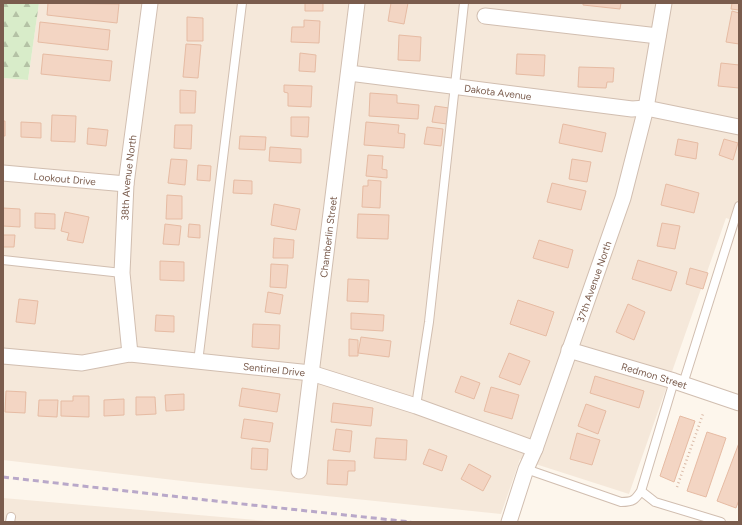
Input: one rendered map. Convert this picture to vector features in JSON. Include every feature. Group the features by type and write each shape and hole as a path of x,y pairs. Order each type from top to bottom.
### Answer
{"street":[{"name":"38th Avenue North","path":"130,354 122,273 126,184 150,3"},
{"name":"Chamberlin Street","path":"299,471 357,3"},
{"name":"37th Avenue North","path":"509,522 526,469 535,449 623,198 646,108 664,3"},
{"path":"485,16 658,36"},
{"name":"Dakota Avenue","path":"349,73 632,109 646,108 739,127"},
{"name":"Lookout Drive","path":"3,173 126,184"},
{"name":"Redmon Street","path":"569,350 679,383 739,403"},
{"name":"Sentinel Drive","path":"3,356 82,363 130,354 311,373 416,406 535,449"}],"lane":[{"path":"198,362 242,3"},
{"path":"416,406 429,322 464,3"},
{"path":"526,469 621,502 635,500 641,490 679,383 739,206"},
{"path":"3,260 122,273"},
{"path":"641,490 655,502 721,522"}],"path":[{"path":"677,487 703,414"}],"shaded area":[{"path":"39,3 739,3 739,222 726,218 629,494 520,459 501,514 191,482 3,460 3,78 28,80"},
{"path":"3,498 278,522 3,522"}],"green space":[{"path":"3,3 39,3 28,80 3,78"}],"building":[{"path":"48,3 119,4 117,23 47,15"},
{"path":"305,3 323,3 323,11 305,11"},
{"path":"391,3 408,3 404,24 388,21"},
{"path":"583,3 621,3 620,9 583,5"},
{"path":"732,3 739,3 739,10 731,9"},
{"path":"732,11 739,13 739,44 726,42"},
{"path":"187,17 203,18 203,41 187,41"},
{"path":"304,20 320,21 319,43 291,42 292,27 304,27"},
{"path":"40,22 110,30 108,50 38,42"},
{"path":"399,35 421,37 420,61 398,60"},
{"path":"186,44 201,45 198,78 183,77"},
{"path":"300,53 316,55 315,72 299,71"},
{"path":"43,54 112,61 110,81 41,74"},
{"path":"517,54 545,55 544,76 516,74"},
{"path":"721,63 739,65 739,88 718,86"},
{"path":"579,67 614,68 613,82 607,82 606,88 578,87"},
{"path":"284,85 312,86 311,107 288,106 288,93 284,92"},
{"path":"180,90 196,91 195,113 180,113"},
{"path":"370,93 397,95 397,103 419,105 418,119 369,116"},
{"path":"435,106 449,108 447,124 432,122"},
{"path":"52,115 76,116 75,142 51,141"},
{"path":"291,117 309,117 308,137 291,136"},
{"path":"3,121 5,121 5,136 3,136"},
{"path":"21,122 41,123 41,138 21,137"},
{"path":"366,122 399,125 398,133 405,134 404,148 364,145"},
{"path":"563,124 606,133 602,152 559,143"},
{"path":"175,125 192,125 191,149 174,148"},
{"path":"427,127 443,129 441,146 424,144"},
{"path":"88,128 108,130 106,146 87,144"},
{"path":"240,136 266,137 265,150 239,149"},
{"path":"678,139 698,143 696,159 675,155"},
{"path":"724,139 738,143 733,160 719,155"},
{"path":"270,147 301,149 301,163 269,161"},
{"path":"368,155 383,156 382,169 387,170 387,178 366,176"},
{"path":"171,159 187,160 185,185 168,183"},
{"path":"572,159 591,162 587,182 569,179"},
{"path":"198,165 211,166 210,181 197,180"},
{"path":"234,180 252,181 252,194 233,193"},
{"path":"368,180 381,181 380,208 362,207 363,186 368,186"},
{"path":"552,183 586,191 581,210 547,202"},
{"path":"666,184 699,193 694,213 661,205"},
{"path":"167,195 182,196 182,219 166,219"},
{"path":"274,204 300,209 296,230 271,225"},
{"path":"3,208 20,209 20,227 3,226"},
{"path":"65,212 89,217 83,243 67,240 69,233 61,231"},
{"path":"35,213 55,214 55,229 35,228"},
{"path":"358,214 389,215 388,239 357,238"},
{"path":"662,223 680,226 675,249 657,246"},
{"path":"165,224 181,226 179,245 163,244"},
{"path":"189,224 200,225 200,238 188,237"},
{"path":"3,235 15,235 14,247 3,247"},
{"path":"274,238 294,240 293,258 273,258"},
{"path":"539,240 573,250 568,268 533,258"},
{"path":"638,260 677,272 671,291 632,279"},
{"path":"160,261 184,262 184,281 160,280"},
{"path":"271,264 288,265 286,288 270,287"},
{"path":"690,268 708,273 703,289 686,284"},
{"path":"348,279 369,280 368,302 347,301"},
{"path":"268,292 283,295 280,314 265,312"},
{"path":"19,299 38,301 35,324 16,322"},
{"path":"518,300 554,312 546,336 510,324"},
{"path":"628,304 645,312 634,340 616,332"},
{"path":"351,313 384,315 383,331 351,329"},
{"path":"156,315 174,316 174,332 155,331"},
{"path":"253,324 280,325 279,349 252,347"},
{"path":"361,337 391,341 389,357 358,353"},
{"path":"349,339 358,340 358,356 349,356"},
{"path":"509,353 530,361 520,385 499,377"},
{"path":"461,376 480,383 474,399 455,392"},
{"path":"595,376 644,391 639,408 590,393"},
{"path":"491,387 519,395 512,419 484,411"},
{"path":"242,388 280,394 277,412 239,406"},
{"path":"6,391 26,392 25,413 5,412"},
{"path":"184,394 184,410 166,411 165,395"},
{"path":"73,396 89,396 89,417 61,416 61,401 73,401"},
{"path":"136,397 155,397 156,414 136,415"},
{"path":"124,399 124,415 104,416 104,400"},
{"path":"39,400 58,400 57,417 38,416"},
{"path":"333,403 373,408 371,426 331,422"},
{"path":"586,404 606,411 598,434 578,426"},
{"path":"680,416 695,421 674,482 660,476"},
{"path":"244,419 273,423 270,442 241,438"},
{"path":"336,429 352,431 350,452 333,450"},
{"path":"707,432 726,438 706,497 687,491"},
{"path":"577,433 600,440 592,465 570,459"},
{"path":"376,438 407,440 406,460 374,458"},
{"path":"739,443 739,500 736,508 717,501"},
{"path":"252,448 268,449 267,470 251,469"},
{"path":"429,449 447,456 442,471 423,464"},
{"path":"328,460 355,461 355,471 348,471 347,485 327,484"},
{"path":"469,464 491,476 483,491 461,479"}],"railway":[{"path":"3,477 411,522"}]}
